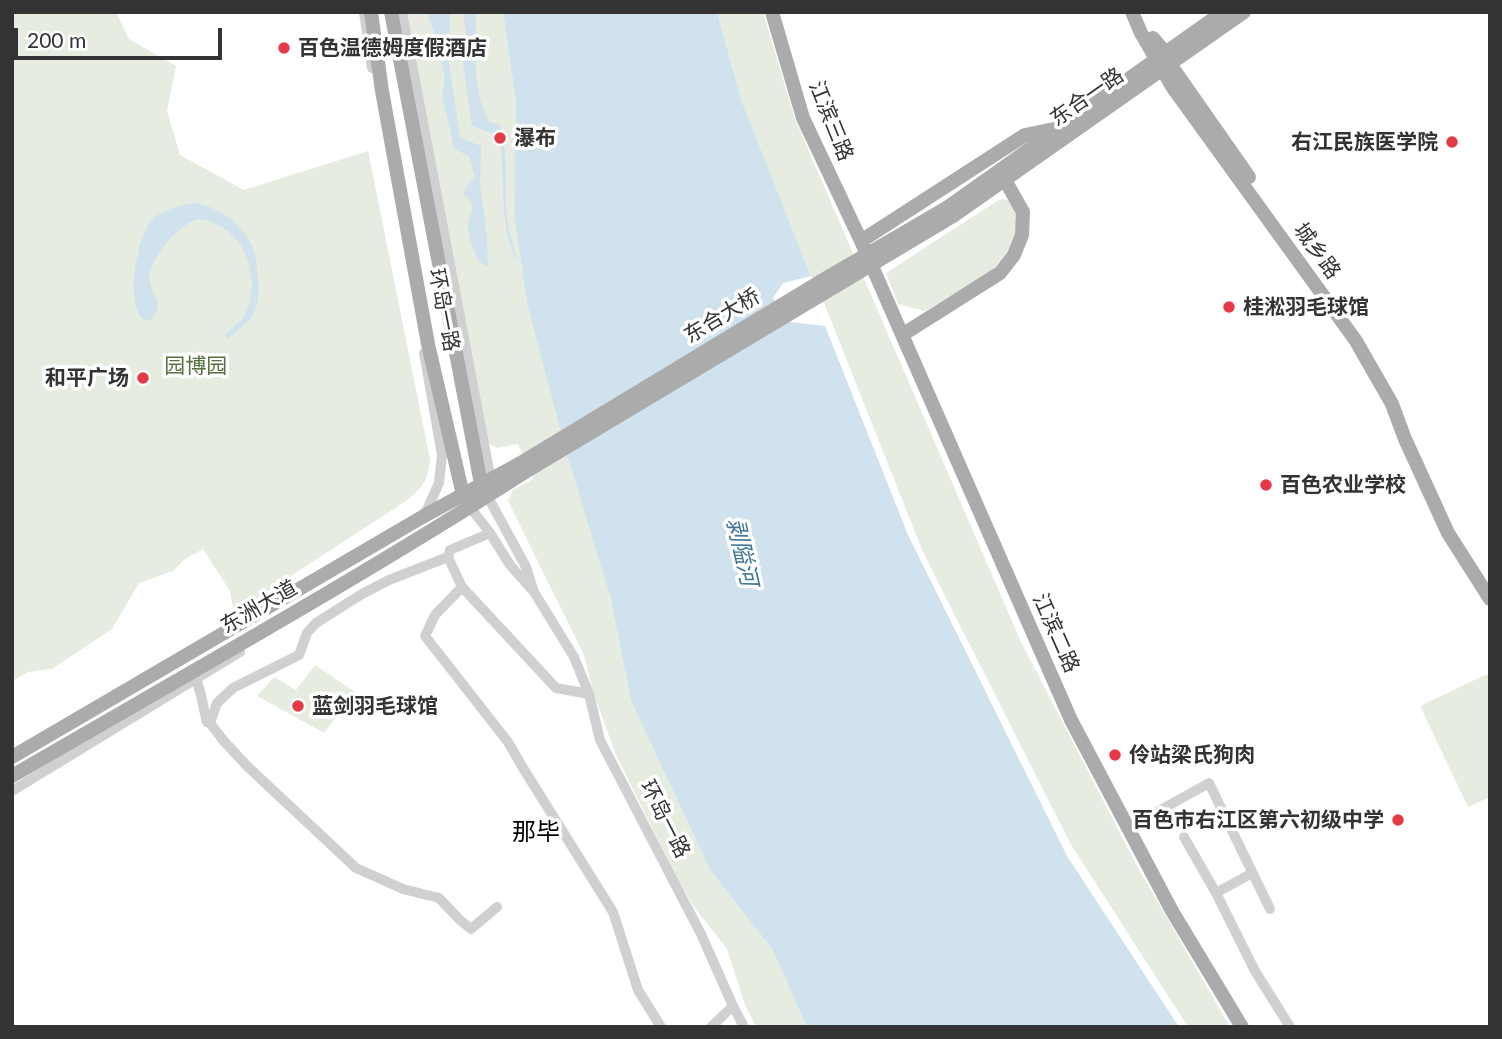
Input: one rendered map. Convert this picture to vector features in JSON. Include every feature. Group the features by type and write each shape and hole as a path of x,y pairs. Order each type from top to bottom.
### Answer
{"main road":[{"name":"环岛一路","path":"371,12 424,333 466,501"},
{"name":"环岛一路","path":"391,12 488,488"},
{"name":"江滨三路","path":"772,12 803,118 861,241"},
{"name":"城乡路","path":"1132,12 1141,33 1360,338 1397,401 1454,524 1490,583"},
{"name":"城乡路","path":"1138,12 1181,99 1356,341 1392,404 1448,533 1490,599"},
{"name":"东合一路","path":"951,212 1005,180 1163,61 1223,12"},
{"name":"东合一路","path":"951,212 1058,128 1244,12"},
{"path":"861,241 1025,135 1058,128"},
{"path":"902,335 1000,273 1014,256 1022,234 1023,212 1005,180"},
{"name":"东合大桥","path":"522,468 823,280 951,212"},
{"name":"江滨二路","path":"861,241 1071,719 1172,911 1242,1027"},
{"name":"东洲大道","path":"12,776 193,675 410,543 466,501 522,468"},
{"name":"东洲大道","path":"12,757 424,516 466,501"},
{"path":"382,541 389,555"}],"street":[{"path":"364,12 375,92 424,333 442,455 439,482 424,516"},
{"path":"401,12 488,488"},
{"name":"环岛一路","path":"488,488 526,567 534,592"},
{"name":"环岛一路","path":"466,501 510,565 534,592 574,657 589,694 600,740 701,933 744,1027"},
{"path":"490,533 450,550 448,556 462,587 556,688 589,694"},
{"path":"12,791 193,675 407,552 410,543"},
{"path":"210,723 217,704 233,688 299,655 307,633 316,623 389,580 448,556"},
{"path":"462,587 435,615 425,636 508,742 613,912 638,990 661,1027"},
{"path":"193,675 200,686 207,722 247,766 356,868 403,889 439,898 471,929 496,907"},
{"path":"1128,828 1209,783 1270,909"},
{"path":"1184,836 1255,971 1290,1027"},
{"path":"1216,893 1252,873"},
{"path":"711,1027 733,1006"}],"green space":[{"name":"园博园","path":"12,12 116,12 129,39 176,66 167,111 180,155 244,190 368,151 430,459 424,483 406,501 234,613 230,591 203,549 185,559 173,571 139,583 112,629 52,669 28,672 12,681"},
{"path":"407,12 503,12 516,103 514,213 610,596 631,701 710,870 772,949 807,1027 756,1027 745,1005 727,949 694,907 675,874 616,755 594,695 584,655 508,501 513,490 533,479 518,444 496,448 487,442"},
{"path":"717,12 763,12 795,119 1021,642 1137,866 1230,1027 1188,1027 1070,843 923,552 742,102"},
{"path":"1003,199 1008,200 1017,215 1015,235 1009,249 992,271 925,311 898,304 886,273"},
{"path":"315,665 355,692 324,733 257,696 274,677 296,690"},
{"path":"1487,674 1490,680 1490,797 1468,807 1420,706"}],"water":[{"path":"429,12 450,12 449,64 460,138 481,146 480,185 488,267 477,258 470,237 468,224 473,206 464,195 466,187 475,178 469,156 454,149 442,94 445,78"},
{"name":"瀑布","path":"465,12 476,12 477,83 484,111 490,123 500,125 503,135 507,214 516,257 514,258 504,211 501,142 493,134 472,126 463,63"},
{"name":"剥隘河","path":"503,12 717,12 742,102 811,276 783,283 773,298 790,322 825,326 908,535 1067,856 1179,1027 807,1027 772,949 710,870 631,701 610,596 565,447 528,307 514,213 516,103"},
{"path":"196,203 226,215 234,222 248,238 256,259 256,308 246,323 227,339 225,335 244,317 252,291 252,277 249,264 237,240 212,222 190,222 173,235 161,250 150,275 158,306 149,321 141,316 136,305 134,291 137,257 146,229 151,221 166,210"}],"place":[{"name":"百色温德姆度假酒店","path":"284,48"},
{"name":"瀑布","path":"500,138"},
{"name":"右江民族医学院","path":"1452,142"},
{"name":"桂淞羽毛球馆","path":"1229,307"},
{"name":"和平广场","path":"143,378"},
{"name":"百色农业学校","path":"1266,485"},
{"name":"蓝剑羽毛球馆","path":"298,706"},
{"name":"伶站梁氏狗肉","path":"1115,755"},
{"name":"百色市右江区第六初级中学","path":"1398,820"}],"district":[{"name":"那毕","path":"536,832"}]}
